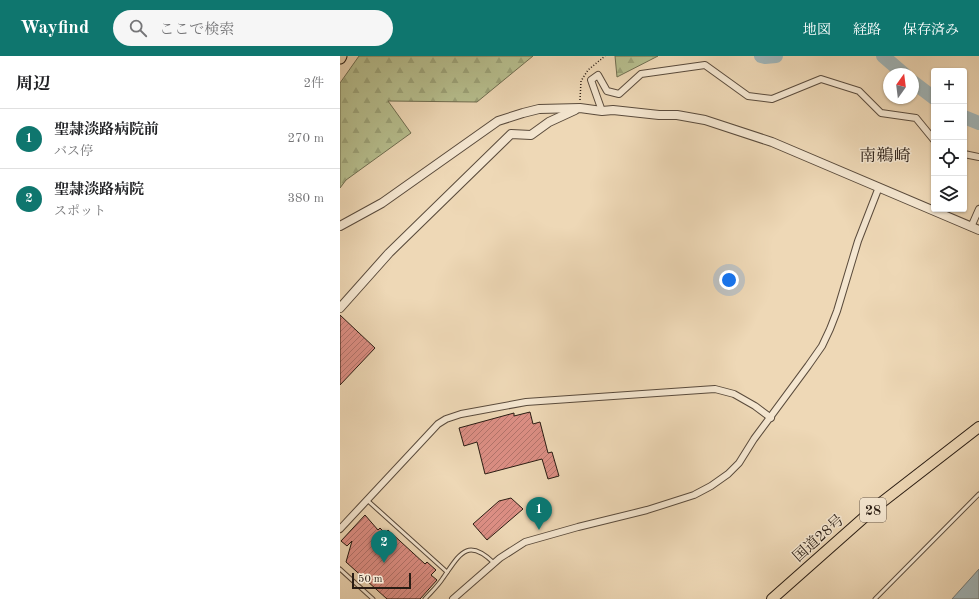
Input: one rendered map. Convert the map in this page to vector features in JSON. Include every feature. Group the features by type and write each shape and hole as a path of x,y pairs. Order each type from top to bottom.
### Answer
{"highway":[{"name":"国道28号","path":"772,599 877,506 979,427"}],"street":[{"path":"602,111 590,80 598,75 608,91 619,94 640,74 705,65 748,96 772,99 821,78 859,91 881,113 916,118 931,136"},
{"path":"340,308 389,253 511,134 531,135 549,122 580,108"},
{"path":"340,226 382,202 498,121 539,109 580,108 602,111 613,110 658,115 677,115 705,120 772,142 975,228 979,209"},
{"path":"967,155 979,157"},
{"path":"453,599 500,558 525,542 578,526 647,510 694,495 711,486 728,474 739,463 822,346 837,311 858,242 879,187"},
{"path":"340,529 438,424 446,419 461,414 526,402 715,389 734,394 755,406 771,418"}],"lane":[{"path":"875,599 979,494"},
{"path":"367,500 447,572"},
{"path":"425,599 453,563 465,551 470,550 480,552 494,563"},
{"path":"340,569 373,599"}],"green space":[{"path":"359,56 533,56 477,102 388,101 411,133 346,180 340,188 340,83"},
{"path":"615,56 658,56 617,77"}],"water":[{"path":"979,569 979,599 952,599"}],"building":[{"path":"340,315 375,348 340,385"},
{"path":"530,412 533,424 540,422 548,453 552,452 559,476 548,479 542,459 485,474 477,442 464,446 459,428 514,413 514,416"},
{"path":"511,498 523,509 487,540 473,524 499,501"},
{"path":"365,515 378,530 380,528 385,533 388,530 425,564 427,562 436,570 431,575 437,580 420,599 387,599 346,562 352,541 347,546 341,541"}],"waterway":[{"path":"761,56 776,56"},
{"path":"883,56 897,68"},
{"path":"919,87 931,96"},
{"path":"967,118 979,123"}],"place":[{"name":"聖隷淡路病院前","path":"539,530"},
{"name":"聖隷淡路病院","path":"384,563"}],"district":[{"name":"南鵜崎","path":"885,155"}]}
